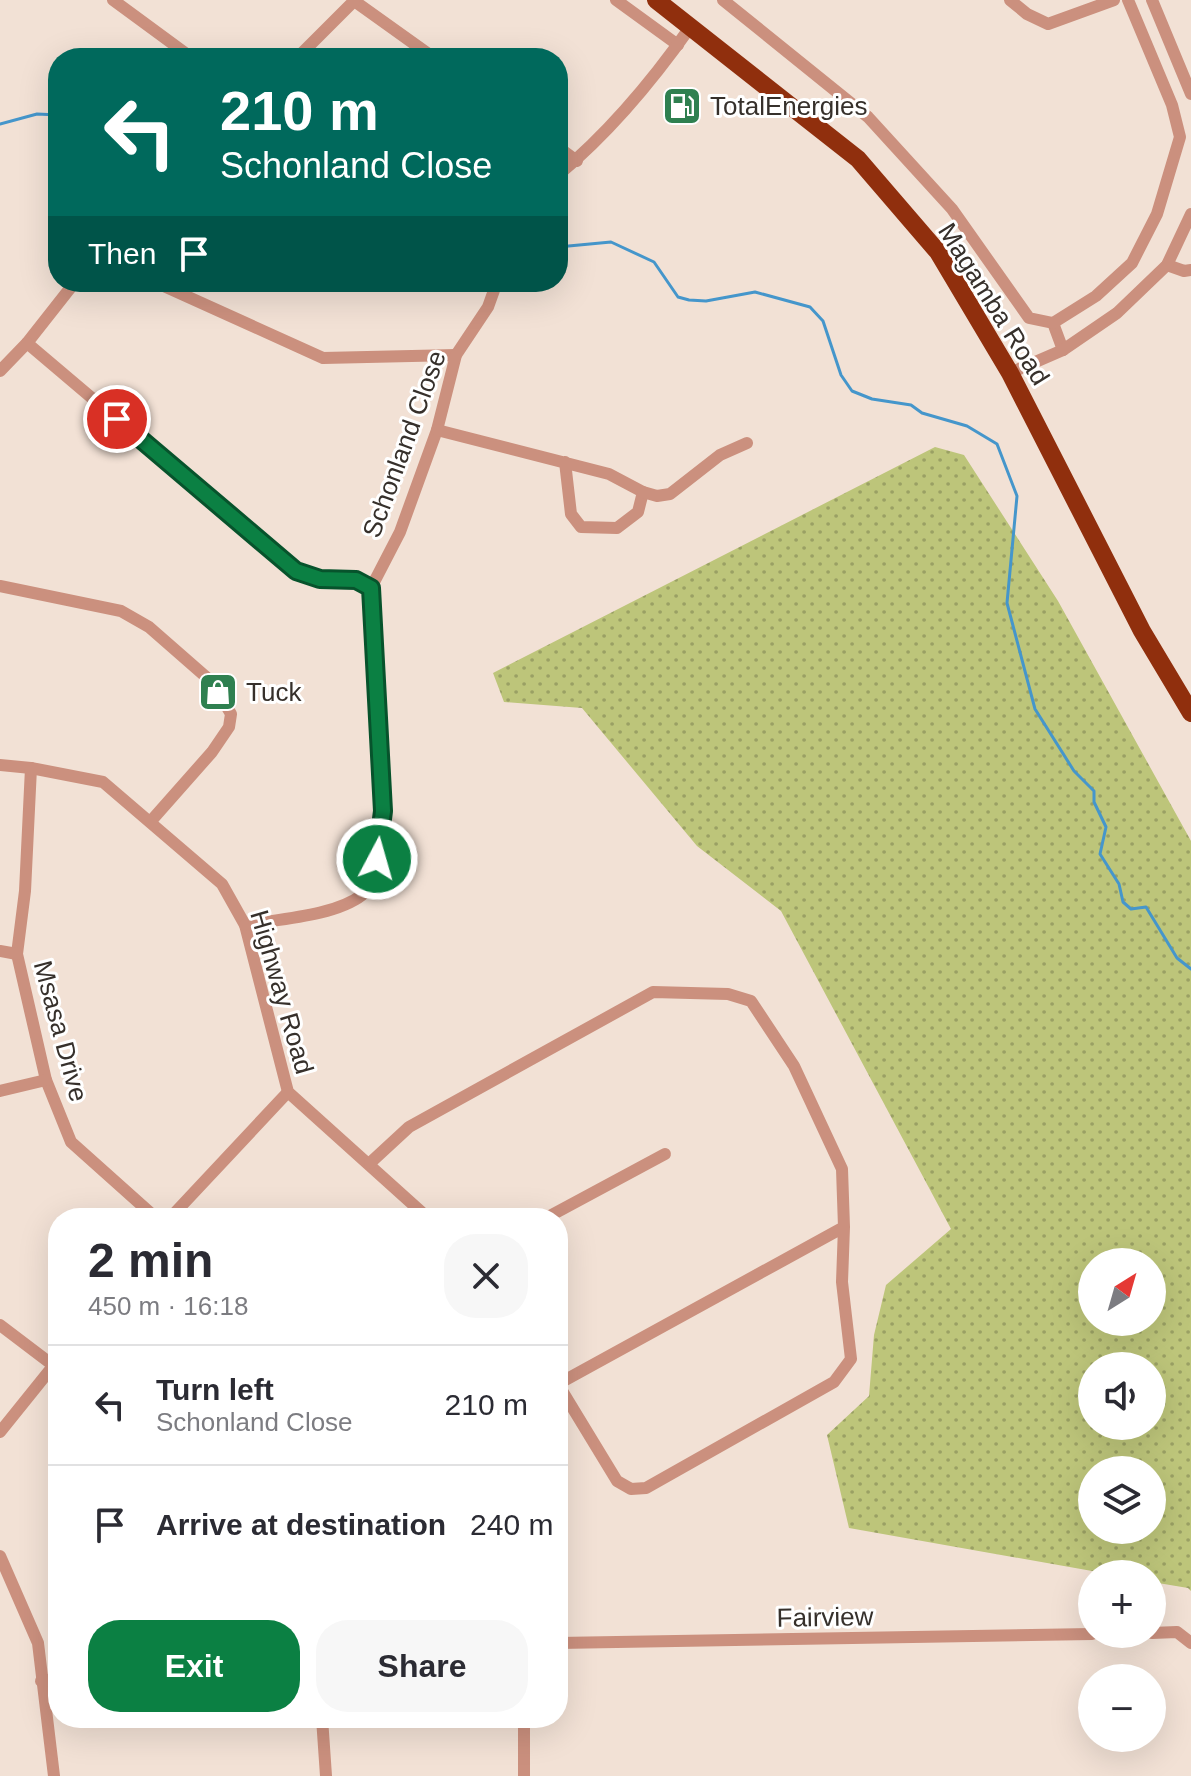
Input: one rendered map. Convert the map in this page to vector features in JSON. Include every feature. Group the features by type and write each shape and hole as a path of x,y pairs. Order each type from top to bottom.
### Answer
{"highway":[{"name":"Magamba Road","path":"656,0 858,159 938,252 1010,373 1142,631 1191,713"}],"street":[{"path":"113,0 178,48"},
{"path":"307,48 354,0 420,48"},
{"path":"616,0 678,45"},
{"path":"723,0 868,117 952,209 1029,318 1053,323 1096,296 1132,263 1157,214 1180,137 1172,105 1128,0"},
{"path":"1010,0 1027,14 1048,24 1114,0"},
{"path":"1152,0 1191,94"},
{"path":"568,168 609,128 691,26"},
{"path":"568,154 577,161"},
{"path":"1010,373 1063,350 1117,313 1167,265 1191,214"},
{"path":"1167,265 1184,271 1191,270"},
{"path":"0,371 27,343 67,292"},
{"path":"177,292 323,358 456,355"},
{"name":"Schonland Close","path":"371,588 400,532 437,430 456,355 488,307 493,292"},
{"path":"1053,323 1063,350"},
{"path":"27,343 296,571 320,579 356,580 371,588 383,811 376,870 366,892 346,906 245,925"},
{"path":"437,430 609,474 657,496 670,494 720,455 747,443"},
{"path":"565,462 571,514 581,527 617,528 638,512 643,492"},
{"path":"0,586 121,611 149,627 213,683 231,714 229,727 212,752 151,821"},
{"name":"Highway Road","path":"0,765 103,782 222,884 245,925 288,1092 417,1208"},
{"name":"Msasa Drive","path":"31,768 25,891 17,954 46,1080 71,1142 145,1208"},
{"path":"0,951 17,954"},
{"path":"370,1163 409,1127 653,992 728,994 751,1001 794,1066 842,1169 842,1282 851,1359 834,1382 646,1488 631,1489 617,1481 568,1400"},
{"path":"0,1091 46,1080"},
{"path":"179,1208 288,1092"},
{"path":"565,1208 665,1154"},
{"path":"568,1379 844,1227"},
{"path":"0,1325 48,1358"},
{"path":"0,1432 48,1375"},
{"path":"0,1556 38,1643 54,1776"},
{"path":"1166,1632 1177,1632 1191,1643"},
{"name":"Fairview","path":"568,1643 1078,1634"},
{"path":"41,1681 48,1680"},
{"path":"323,1728 326,1776"},
{"path":"524,1728 524,1776"}],"green space":[{"path":"935,447 964,455 1058,601 1191,841 1191,1591 1166,1584 1166,1560 1078,1560 1078,1569 849,1528 827,1435 869,1396 874,1335 886,1285 951,1229 781,911 697,846 582,708 504,702 493,673"}],"waterway":[{"path":"0,124 37,114 48,115"},
{"path":"568,246 611,242 654,262 678,297 689,300 706,301 755,292 810,307 823,321 841,375 852,391 872,399 911,405 922,413 967,426 997,444 1017,496 1007,603 1035,709 1074,771 1094,791 1094,802 1106,827 1100,854 1119,884 1123,902 1131,909 1146,907 1177,958 1191,969"}],"place":[{"name":"TotalEnergies","path":"682,106"},
{"name":"Tuck","path":"218,692"}],"route":[{"path":"117,419 296,571 320,579 356,580 371,588 383,811 377,859"}]}
